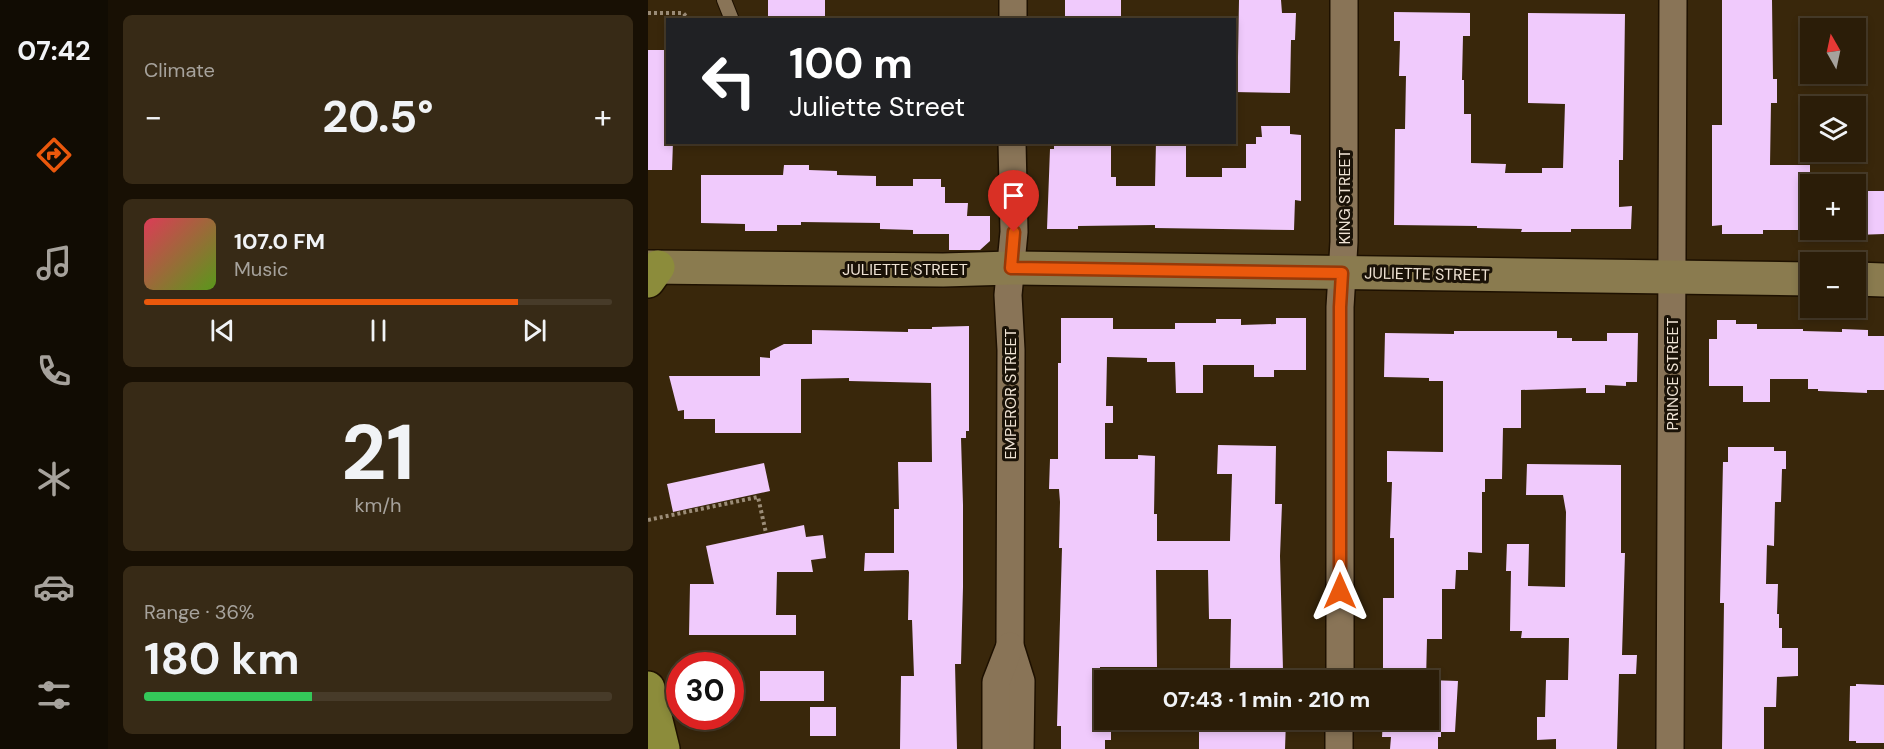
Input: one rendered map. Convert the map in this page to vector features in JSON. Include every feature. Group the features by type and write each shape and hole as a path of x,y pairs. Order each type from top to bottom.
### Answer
{"highway":[{"path":"648,688 663,749"}],"main road":[{"name":"JULIETTE STREET","path":"651,272 1011,268 1800,279"},
{"path":"1866,279 1884,280"}],"street":[{"path":"1013,0 1013,18"},
{"name":"KING STREET","path":"1340,670 1340,307 1344,242 1344,0"},
{"name":"PRINCE STREET","path":"1670,749 1674,0"},
{"name":"EMPEROR STREET","path":"1012,144 1014,232 1008,295 1011,350 1010,645 1021,681 1020,749"},
{"name":"EMPEROR STREET","path":"996,749 996,682 1010,645"},
{"path":"1340,730 1340,749"}],"lane":[{"path":"724,0 731,18"}],"path":[{"path":"648,13 683,13 688,18"},
{"path":"648,520 758,497 766,533"}],"building":[{"path":"768,0 825,0 825,18 768,18"},
{"path":"1065,0 1121,0 1121,18 1065,18"},
{"path":"1239,0 1281,0 1282,13 1296,13 1295,40 1291,40 1290,93 1236,92 1236,57 1238,57"},
{"path":"1722,0 1772,0 1773,79 1777,79 1777,103 1771,103 1770,165 1810,165 1810,174 1800,174 1800,230 1763,230 1763,234 1722,234 1722,225 1712,226 1712,125 1722,125"},
{"path":"1394,12 1470,13 1470,36 1463,36 1462,80 1464,80 1464,114 1471,114 1471,163 1506,164 1505,173 1542,173 1542,168 1563,168 1565,104 1528,103 1528,13 1625,14 1623,160 1619,160 1619,207 1632,206 1631,229 1521,232 1522,229 1477,228 1477,226 1394,225 1395,129 1405,129 1406,76 1399,76 1400,41 1394,41"},
{"path":"648,50 666,50 666,144 673,144 672,170 648,170"},
{"path":"1261,126 1290,126 1290,134 1301,135 1301,201 1295,200 1294,230 1155,228 1155,225 1078,226 1078,229 1047,229 1050,149 1054,149 1054,144 1111,144 1111,177 1116,177 1116,186 1155,186 1156,144 1186,144 1186,177 1222,177 1222,168 1246,168 1246,144 1256,144 1256,137 1262,137"},
{"path":"784,165 809,165 809,170 837,171 837,175 876,176 876,186 913,186 913,179 941,179 941,187 945,187 945,203 968,203 967,216 990,216 990,241 980,250 949,250 949,234 913,234 913,230 880,229 880,223 801,222 801,225 777,225 777,231 745,231 745,224 701,223 701,175 783,175"},
{"path":"1866,191 1884,191 1884,234 1866,235"},
{"path":"1061,318 1113,318 1113,329 1175,329 1175,323 1216,323 1216,319 1241,319 1241,325 1276,324 1276,318 1306,318 1306,370 1274,370 1274,377 1254,377 1254,365 1203,365 1203,393 1176,393 1175,362 1147,362 1147,358 1107,357 1106,406 1113,406 1113,423 1105,423 1105,459 1138,459 1138,455 1155,456 1154,514 1157,514 1157,541 1230,541 1232,474 1217,474 1218,445 1276,446 1275,504 1282,504 1280,556 1283,670 1230,670 1231,619 1209,619 1208,570 1156,570 1157,667 1100,667 1100,670 1094,670 1094,730 1111,730 1111,740 1105,740 1105,749 1061,749 1061,726 1057,726 1062,548 1059,548 1059,489 1049,489 1050,459 1058,459 1058,363 1061,363"},
{"path":"1717,320 1736,320 1736,324 1757,324 1757,329 1842,332 1842,329 1868,330 1868,336 1884,336 1884,390 1867,390 1867,393 1818,391 1818,389 1808,389 1808,379 1770,379 1770,402 1743,402 1743,386 1709,386 1709,339 1717,339"},
{"path":"969,326 969,431 966,431 966,438 961,438 963,587 961,664 955,664 957,749 900,749 901,676 914,676 912,620 908,620 909,572 908,570 864,571 865,553 894,553 894,509 899,509 898,462 932,462 931,383 849,381 849,378 801,379 801,433 715,433 715,419 684,419 684,410 678,411 669,376 760,376 760,357 770,358 770,351 784,344 812,344 812,330 908,332 908,329"},
{"path":"1454,331 1557,331 1557,338 1572,338 1572,341 1607,341 1607,333 1638,333 1637,382 1626,382 1626,386 1605,385 1605,393 1586,393 1586,388 1521,390 1521,428 1503,428 1502,479 1485,479 1485,492 1482,492 1482,553 1468,552 1468,570 1456,570 1455,589 1442,589 1442,639 1427,639 1426,670 1383,670 1383,598 1394,598 1394,538 1390,538 1392,482 1387,482 1387,451 1443,452 1443,381 1429,381 1429,378 1384,377 1385,333 1454,334"},
{"path":"1728,447 1774,447 1774,451 1786,451 1786,469 1782,469 1781,502 1775,502 1774,546 1767,545 1766,584 1778,584 1777,614 1779,614 1779,628 1782,628 1782,648 1798,648 1798,676 1777,677 1776,707 1764,707 1764,749 1722,749 1724,603 1720,603 1723,462 1728,462"},
{"path":"764,463 770,491 673,512 667,484"},
{"path":"1527,464 1621,465 1621,553 1625,553 1622,655 1637,655 1636,674 1619,674 1617,749 1556,749 1556,739 1537,740 1537,717 1545,717 1546,680 1568,680 1569,638 1521,638 1522,631 1510,631 1511,571 1506,571 1507,544 1529,544 1528,586 1565,587 1566,512 1563,495 1526,495"},
{"path":"804,525 806,537 823,535 826,558 811,560 813,572 777,572 776,615 796,615 796,635 689,635 690,584 714,584 706,546"},
{"path":"760,671 824,671 824,701 760,701"},
{"path":"1439,680 1458,681 1455,732 1441,732 1441,737 1438,737 1438,749 1390,749 1391,737 1382,737 1382,730 1439,730"},
{"path":"1856,684 1884,685 1884,743 1849,741 1850,686 1856,686"},
{"path":"810,707 836,707 836,736 810,736"},
{"path":"1199,730 1286,730 1285,749 1199,749"}],"route":[{"path":"1014,232 1011,268 1342,273 1340,591"}]}
